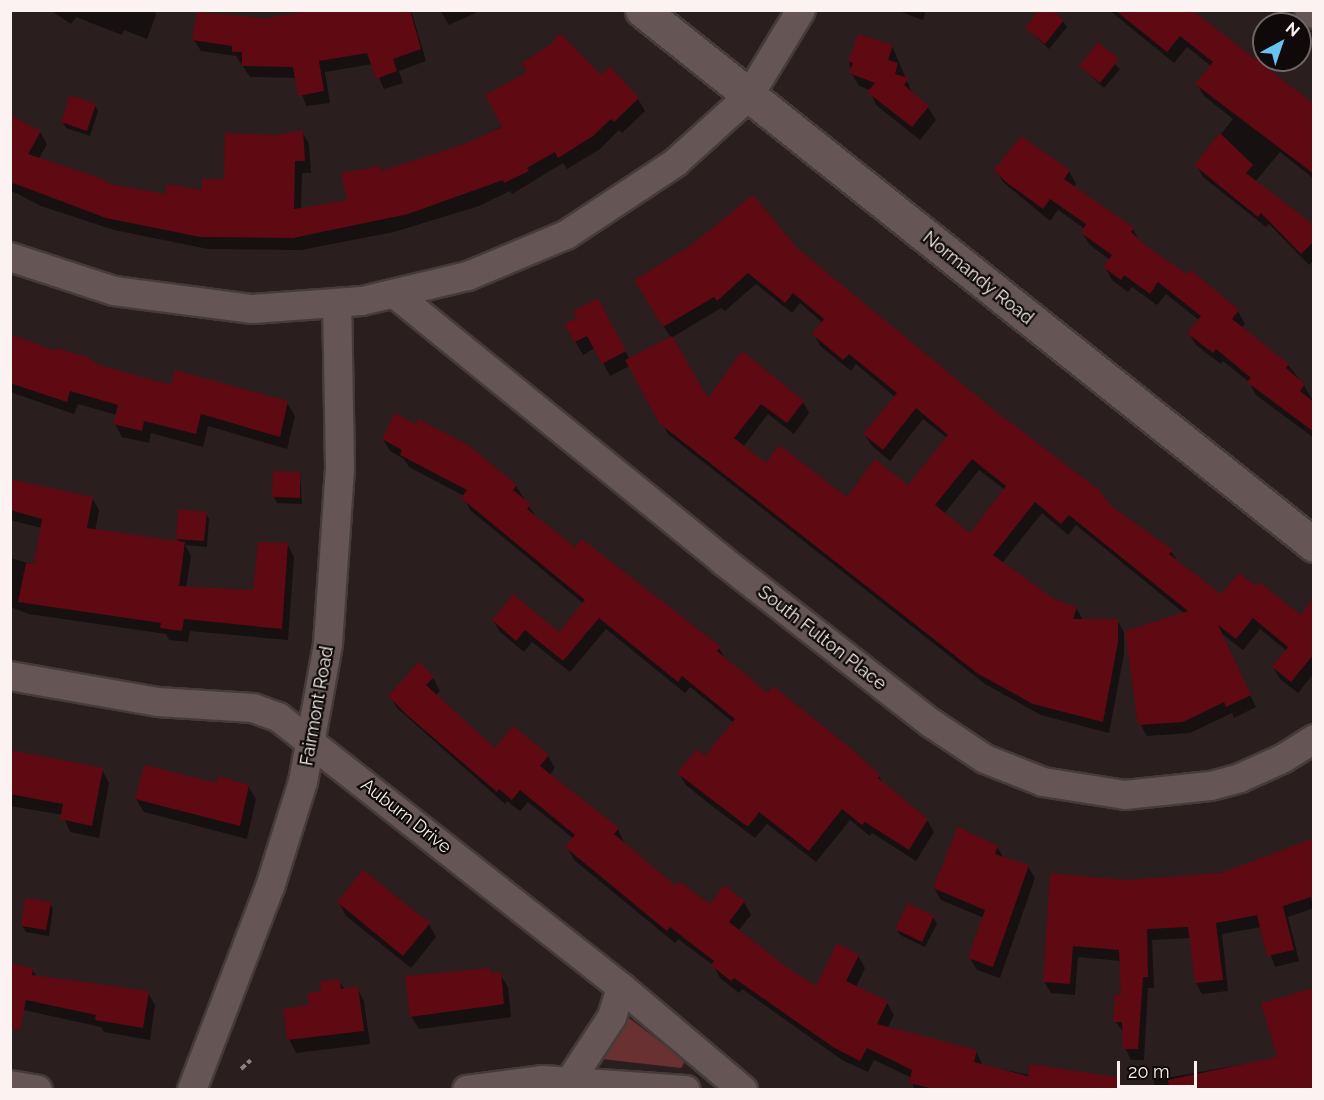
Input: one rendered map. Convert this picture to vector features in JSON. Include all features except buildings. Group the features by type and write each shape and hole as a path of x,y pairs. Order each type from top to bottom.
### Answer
{"street":[{"name":"Normandy Road","path":"642,10 1314,545"},
{"path":"10,257 114,291 178,302 253,309 337,304 395,294 468,276 566,235 675,163 749,96 801,10"},
{"path":"1309,10 1314,14"},
{"name":"South Fulton Place","path":"395,294 722,560 931,723 985,759 1043,782 1125,795 1201,787 1240,778 1284,758 1314,739"},
{"name":"Fairmont Road","path":"192,1089 270,887 303,782 328,644 336,566 340,468 337,304"},
{"name":"Auburn Drive","path":"10,676 148,700 253,708 278,717 621,987 743,1089"},
{"path":"570,1081 612,1017 621,987"},
{"path":"467,1089 543,1080 686,1089"},
{"path":"10,1085 38,1089"}],"path":[{"path":"241,1069 251,1060"}],"shaded area":[{"path":"629,1018 680,1057 684,1063 681,1068 602,1059"}]}
